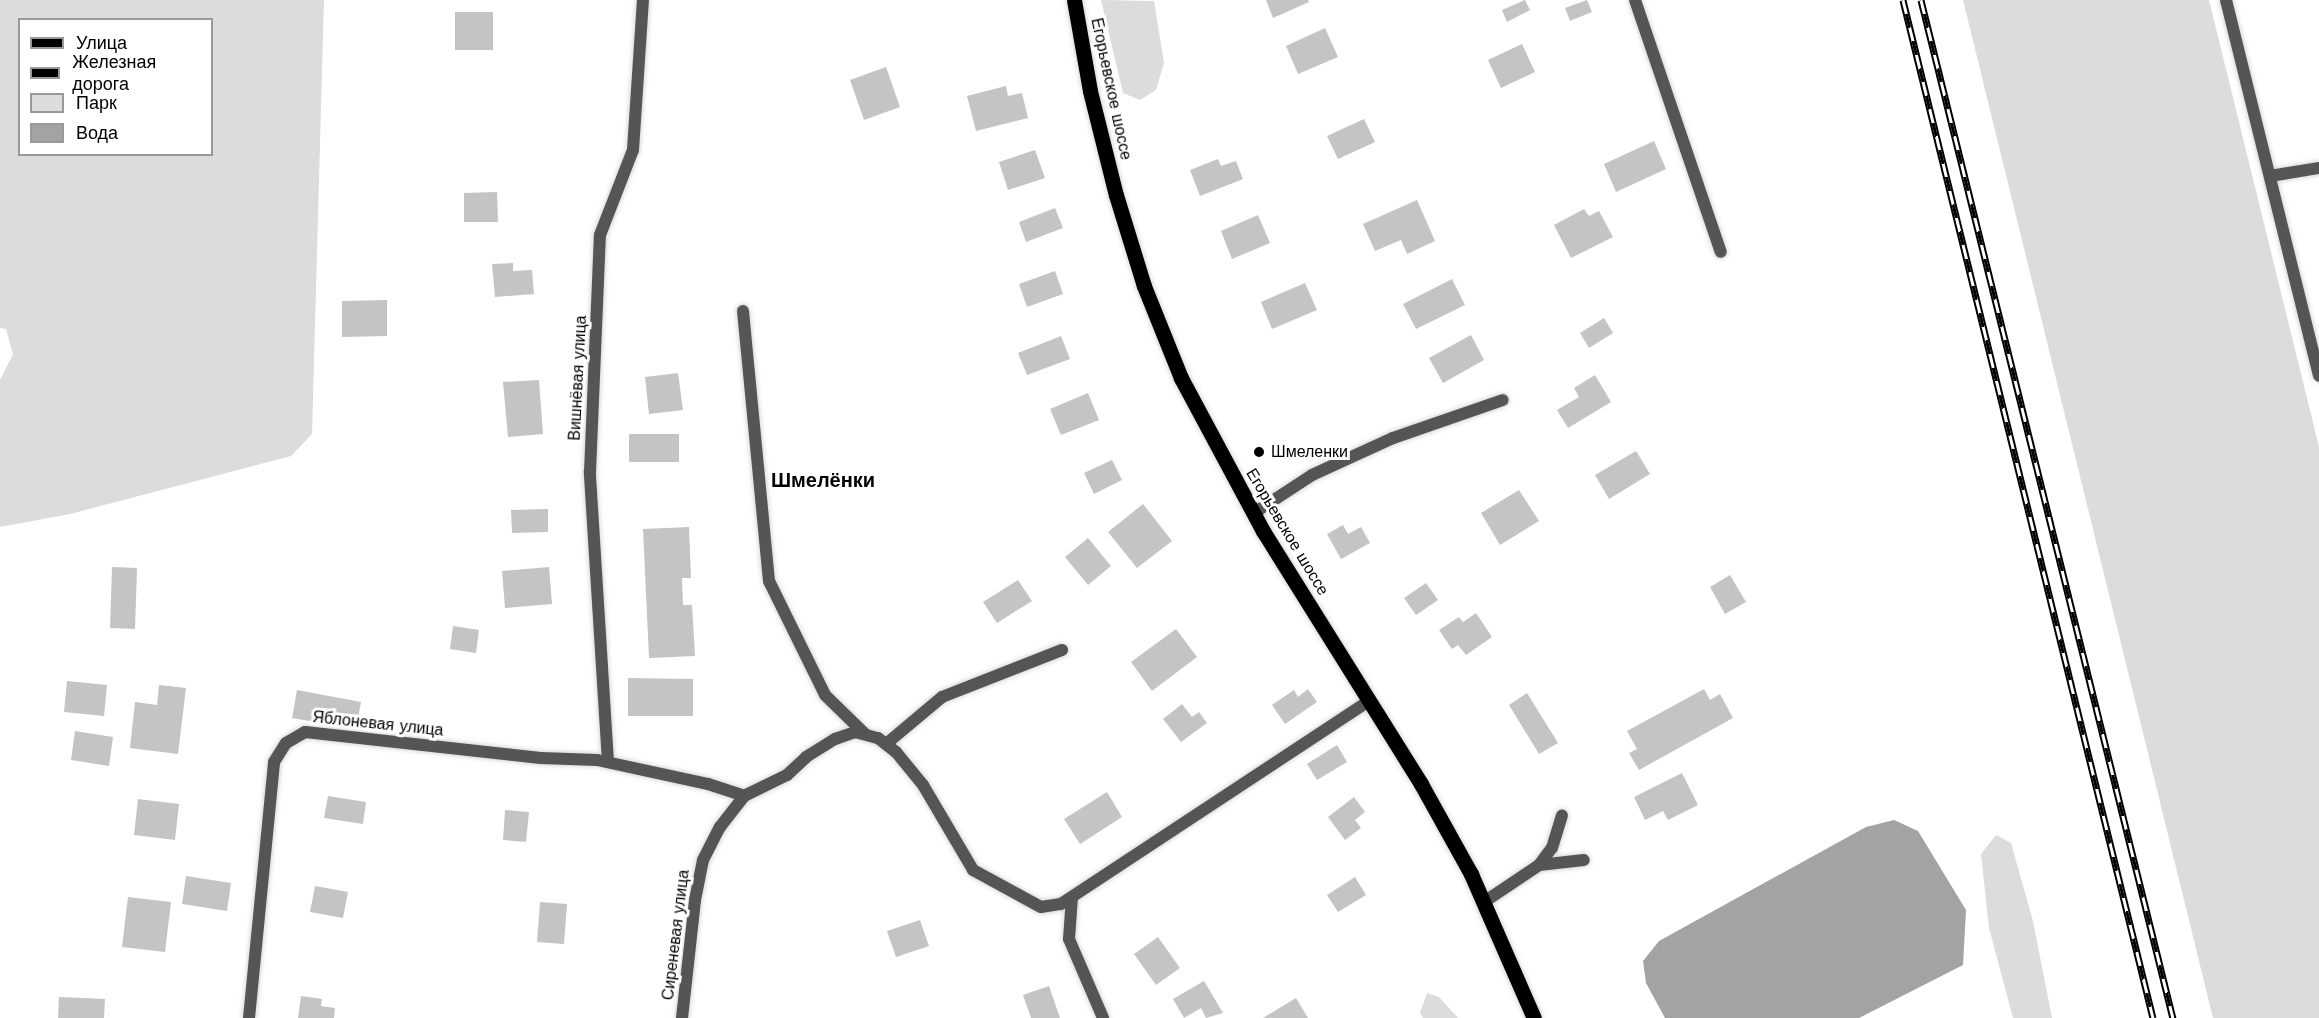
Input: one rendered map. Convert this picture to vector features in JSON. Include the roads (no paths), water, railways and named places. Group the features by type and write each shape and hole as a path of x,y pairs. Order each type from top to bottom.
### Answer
{"main road":[{"name":"Егорьевское шоссе","path":"1074,0 1090,92 1144,286 1181,378 1254,513 1421,784 1484,902 1534,1018"}],"street":[{"name":"Вишнёвая улица","path":"608,762 590,472 600,235 633,150 643,0"},
{"path":"1635,0 1721,252"},
{"path":"2226,0 2319,376"},
{"path":"2270,176 2319,168"},
{"path":"743,311 769,581 825,695 866,735"},
{"path":"1254,513 1312,475 1393,438 1503,400"},
{"path":"886,744 942,697 1062,650"},
{"path":"744,796 787,775 806,757 836,739 855,732 866,735 886,744 923,785 973,870 1041,907 1061,904 1370,700"},
{"name":"Яблоневая улица","path":"249,1018 269,788 274,762 286,743 305,732 608,762 708,784 744,796"},
{"name":"Сиреневая улица","path":"682,1018 703,860 720,827 744,796"},
{"path":"1484,902 1539,865 1552,848 1562,816"},
{"path":"1539,865 1584,860"},
{"path":"1072,897 1069,939 1103,1018"}],"water":[{"path":"1894,820 1918,831 1966,910 1963,965 1859,1018 1665,1018 1646,983 1643,961 1659,941 1866,827"}],"railway":[{"path":"1903,0 2153,1018"},
{"path":"1921,0 2173,1018"}],"place":[{"name":"Шмеленки","path":"1259,452"}],"district":[{"name":"Шмелёнки","path":"823,480"}]}
